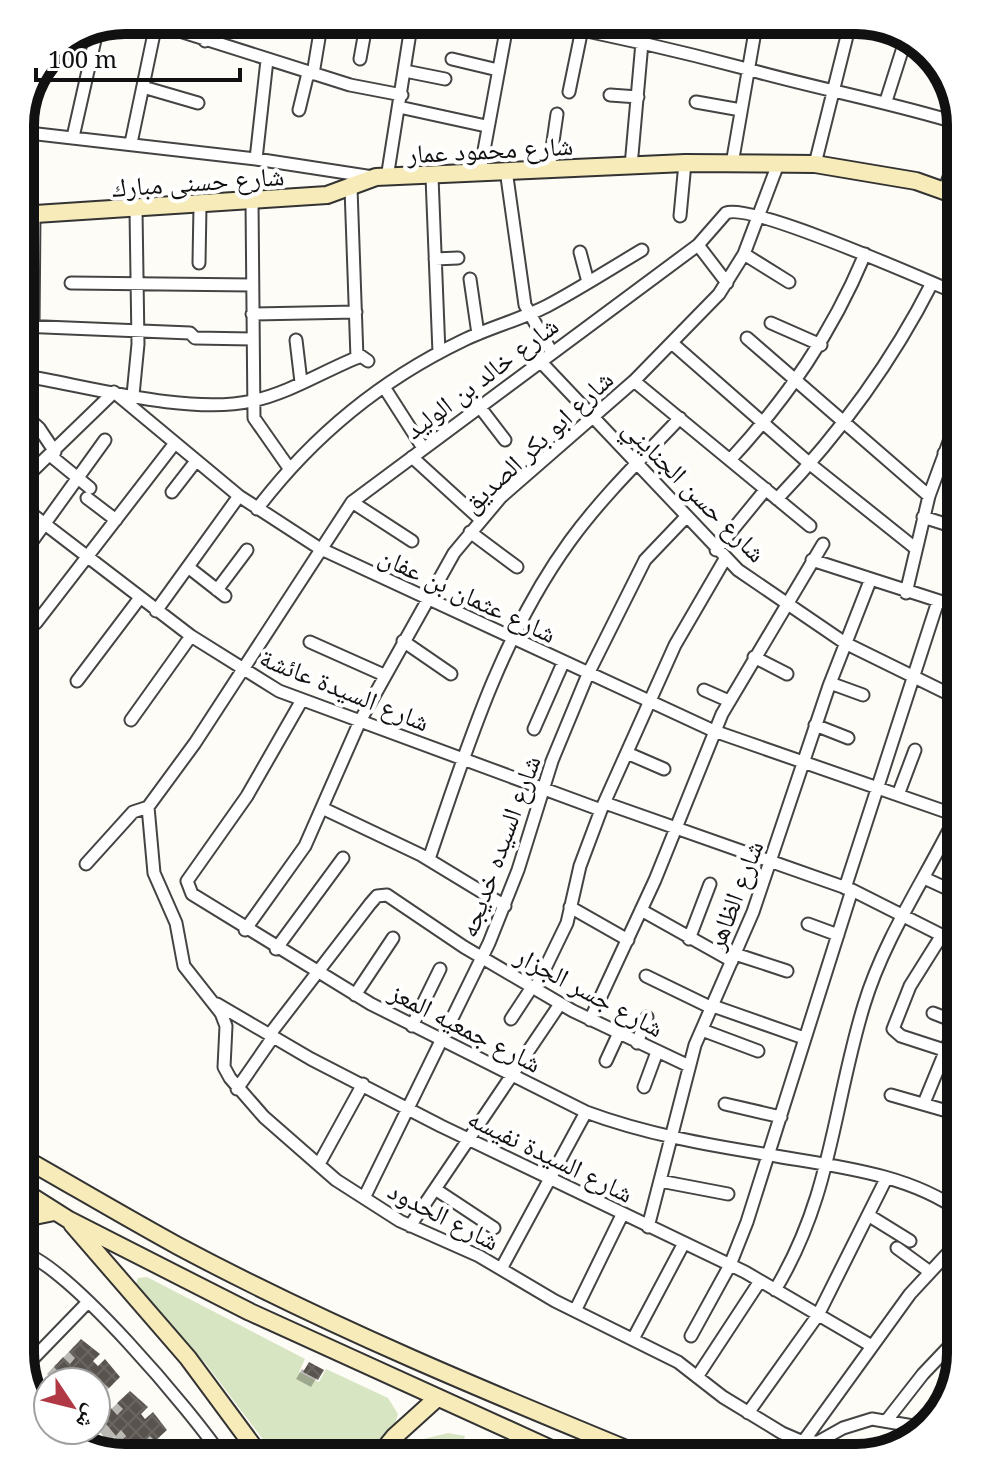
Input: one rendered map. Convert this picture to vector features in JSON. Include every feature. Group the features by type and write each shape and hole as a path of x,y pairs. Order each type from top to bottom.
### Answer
{"street":[{"path":"131,143 143,87 150,34"},
{"path":"185,34 486,126"},
{"path":"205,41 206,34"},
{"path":"299,110 319,34"},
{"path":"360,59 364,34"},
{"path":"381,178 401,101 410,34"},
{"path":"480,172 505,34"},
{"path":"569,92 581,34"},
{"path":"607,34 886,101 947,120"},
{"path":"631,166 643,34"},
{"path":"732,164 754,34"},
{"path":"815,164 847,34"},
{"path":"73,137 95,39"},
{"path":"886,101 903,47"},
{"path":"452,59 498,70"},
{"path":"256,159 267,60"},
{"path":"405,71 445,79"},
{"path":"143,87 198,103"},
{"path":"610,95 638,97"},
{"path":"696,102 741,110"},
{"path":"549,169 557,114"},
{"name":"شارع محمود عمار","path":"34,133 256,159 381,178 685,163 815,164 947,191"},
{"path":"680,216 685,163"},
{"name":"شارع ابو بكر الصديق","path":"245,930 305,846 360,721 384,675 470,532 480,519 673,344 727,283 744,254 778,164"},
{"path":"506,170 528,314 551,351"},
{"path":"432,177 439,353"},
{"name":"شارع حسنى مبارك","path":"34,215 200,206 327,195 381,178"},
{"path":"944,190 947,182"},
{"path":"34,377 203,404 252,401 362,359 356,312 351,188"},
{"path":"252,201 254,418 289,468"},
{"path":"199,263 200,206"},
{"path":"133,395 138,330 136,210"},
{"name":"شارع خالد بن الوليد","path":"86,864 133,812 148,807 182,763 319,548 352,502 551,351 698,245 726,213 732,211 759,218 865,254 947,289"},
{"path":"698,245 727,283"},
{"path":"257,509 289,468 329,430 384,387 439,353 528,314 642,250"},
{"path":"580,252 588,282"},
{"path":"744,254 789,282"},
{"path":"730,460 763,424 821,345 865,254"},
{"path":"435,259 458,258"},
{"path":"470,279 478,334"},
{"path":"71,283 252,285"},
{"path":"777,499 845,425 893,354 932,283"},
{"path":"252,314 356,312"},
{"path":"771,323 821,345"},
{"path":"34,326 252,339"},
{"path":"747,338 929,496"},
{"path":"296,340 301,382"},
{"path":"673,344 810,464 915,548"},
{"name":"شارع حسن الجنايني","path":"539,360 725,559 845,643 947,694"},
{"path":"634,381 810,526"},
{"path":"384,387 423,448"},
{"path":"34,471 114,392"},
{"name":"شارع عثمان بن عفان","path":"114,392 239,496 319,548 714,731 947,809"},
{"path":"479,406 505,440"},
{"path":"429,859 488,692 513,639 568,544 680,418"},
{"path":"34,424 53,454 116,520"},
{"path":"34,540 105,440"},
{"path":"36,623 175,443"},
{"path":"906,593 923,517 947,445"},
{"path":"412,457 480,519"},
{"path":"172,492 196,461"},
{"path":"716,550 766,489"},
{"path":"156,611 239,496"},
{"path":"352,502 412,541"},
{"name":"شارع السيدة عائشة","path":"34,516 191,636 242,670 302,700 543,788 849,889 947,938"},
{"name":"شارع السيده خديجه","path":"364,1198 505,906 543,788 588,674 645,560 686,517"},
{"path":"923,517 947,525"},
{"path":"470,532 517,567"},
{"path":"590,1020 641,910 714,731 754,657 823,544"},
{"path":"188,567 221,593 247,550"},
{"path":"511,1019 534,988 562,936 580,866 603,807 675,645 725,559"},
{"path":"812,560 906,593 947,604"},
{"name":"شارع الظاهر","path":"648,1227 689,1066 771,861 815,725 870,581"},
{"path":"77,681 139,599"},
{"path":"691,1336 730,1265 770,1155 838,935 878,788 938,601"},
{"path":"131,720 191,636"},
{"path":"403,641 451,674"},
{"path":"310,642 384,675"},
{"path":"754,657 787,674"},
{"path":"534,729 563,663"},
{"path":"830,683 863,695"},
{"path":"704,690 729,701"},
{"name":"شارع جمعيه المعز","path":"302,700 247,796 187,881 192,894 245,930 355,995 586,1112 619,1124 671,1136 886,1179 947,1204"},
{"path":"815,725 848,738"},
{"path":"898,795 915,750"},
{"path":"627,753 664,769"},
{"name":"شارع الحدود","path":"148,807 154,873 176,923 184,966 213,1002 226,1026 224,1067 237,1089 319,1164 364,1198 410,1226 501,1269 575,1311 633,1339 697,1377 748,1413 803,1442"},
{"path":"322,808 429,859 505,906"},
{"path":"775,1290 806,1232 828,1165 863,1007 947,836"},
{"path":"276,949 343,858"},
{"path":"924,878 947,889"},
{"path":"689,939 710,884"},
{"name":"شارع جسر الجزار","path":"237,1089 318,972 377,896 387,895 482,958 560,1004 618,1035 689,1066"},
{"path":"570,907 628,940"},
{"path":"641,910 689,939 734,958 787,971"},
{"path":"808,924 838,935"},
{"path":"942,935 910,986 893,1029 896,1034 944,1050"},
{"path":"355,995 393,938"},
{"path":"412,1026 440,969"},
{"path":"646,976 713,1007 804,1038"},
{"name":"شارع السيدة نفيسه","path":"213,1002 409,1109 730,1265 870,1345"},
{"path":"410,1226 560,1004"},
{"path":"933,1013 947,1015"},
{"path":"637,1043 647,1017"},
{"path":"702,1030 758,1051"},
{"path":"606,1061 618,1035"},
{"path":"924,1103 947,1043"},
{"path":"644,1087 657,1052"},
{"path":"319,1164 363,1084"},
{"path":"891,1095 947,1110"},
{"path":"725,1104 781,1117"},
{"path":"501,1269 552,1181 586,1112"},
{"path":"34,1164 180,1247 263,1289 608,1444"},
{"path":"748,1413 818,1315 886,1179"},
{"path":"660,1181 728,1194"},
{"path":"435,1189 494,1228"},
{"path":"34,1198 62,1216 263,1318 539,1444"},
{"path":"575,1311 622,1215"},
{"path":"868,1215 910,1241"},
{"path":"34,1218 62,1216"},
{"path":"62,1216 188,1358 252,1444"},
{"path":"633,1339 684,1243"},
{"path":"897,1248 930,1272"},
{"path":"803,1442 870,1345 947,1254"},
{"path":"34,1258 87,1303 178,1399 212,1444"},
{"path":"697,1377 760,1281"},
{"path":"34,1357 87,1303"},
{"path":"887,1420 947,1348"},
{"path":"388,1444 436,1399"},
{"path":"803,1442 818,1442 857,1421 887,1420 908,1427"},
{"path":"601,1444 602,1440"}],"green space":[{"path":"147,1277 305,1359 299,1372 319,1382 326,1369 388,1398 398,1414 395,1424 377,1444 266,1444 206,1364 135,1287 138,1278"},
{"path":"448,1433 465,1436 463,1444 411,1444"}],"building":[{"path":"81,1339 100,1354 93,1361 98,1366 55,1366 63,1357 70,1364 75,1358 69,1352"},
{"path":"105,1359 111,1366 98,1366"},
{"path":"309,1362 324,1370 318,1380 303,1372"},
{"path":"112,1367 120,1377 112,1385"},
{"path":"130,1391 148,1407 141,1414 145,1419 153,1412 167,1430 155,1441 150,1436 144,1442 146,1444 124,1444 121,1441 126,1436 121,1430 116,1436 112,1431 112,1409 117,1415 123,1409 117,1403"}]}
